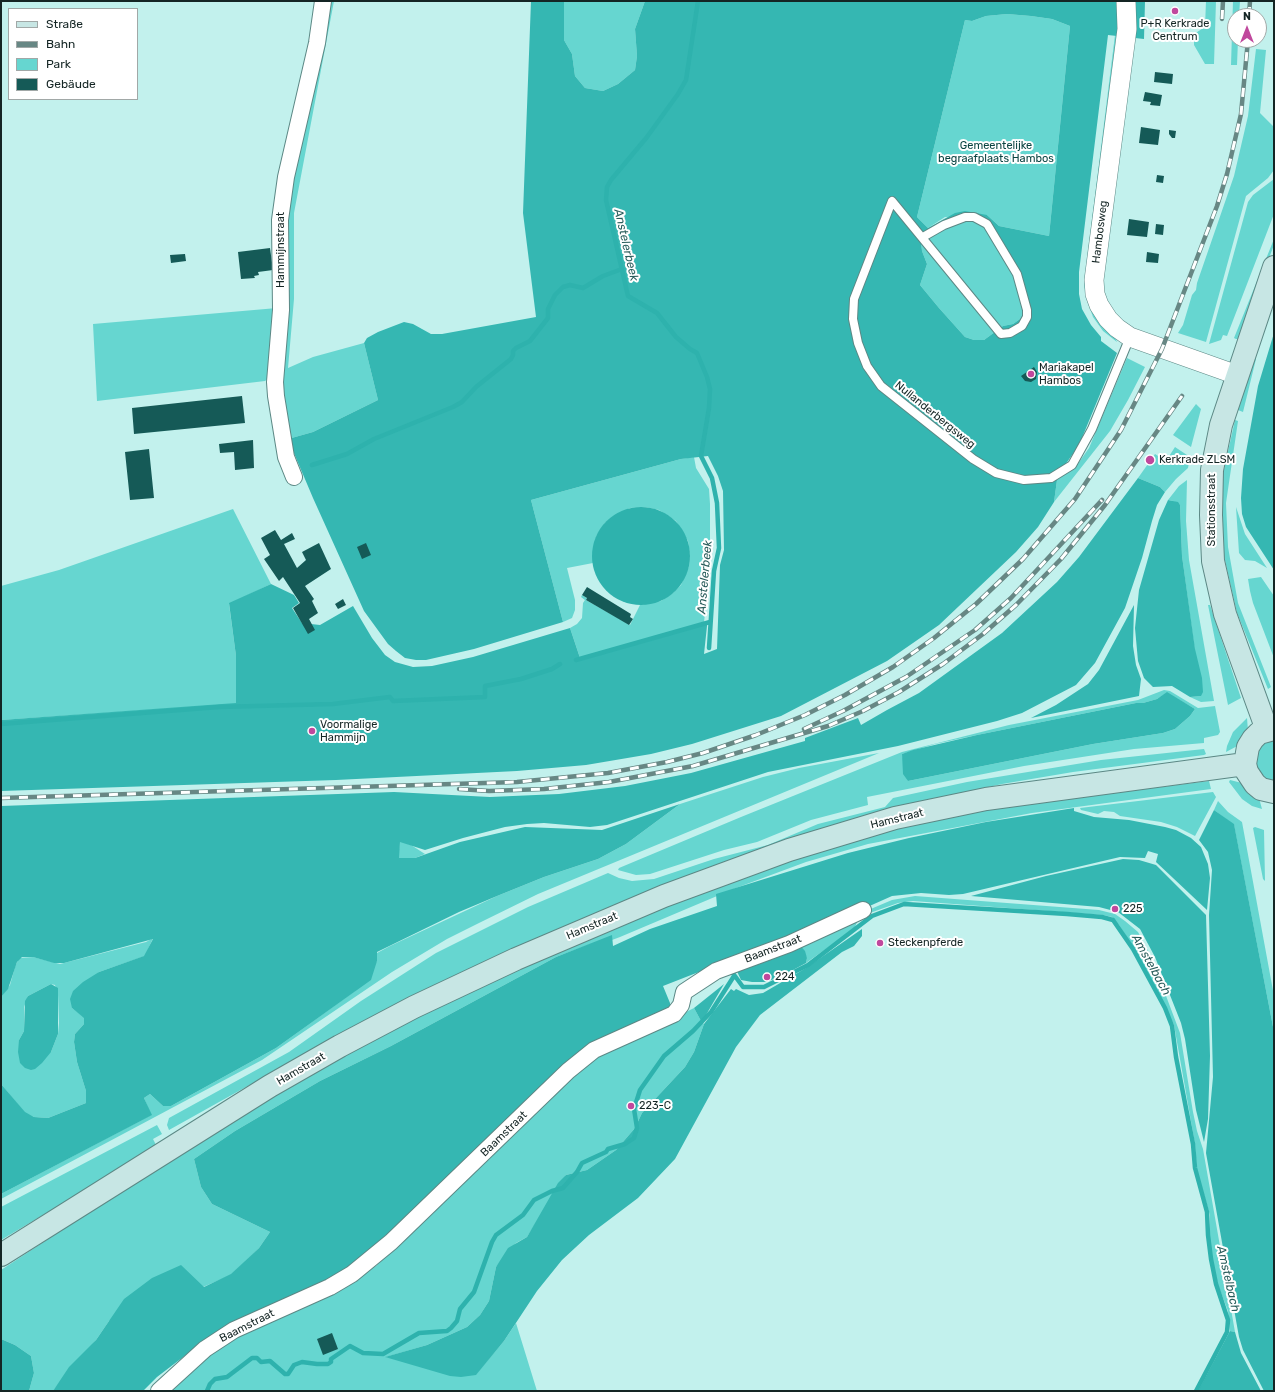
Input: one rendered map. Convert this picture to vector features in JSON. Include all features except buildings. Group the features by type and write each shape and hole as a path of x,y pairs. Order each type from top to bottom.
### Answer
{"main road":[{"name":"Stationsstraat","path":"1271,729 1225,614 1212,548 1212,470 1221,425 1274,267"},
{"path":"1271,729 1259,734 1250,743 1245,755 1245,764 1247,772 1255,784 1261,789 1274,792"},
{"name":"Hamstraat","path":"1,1255 270,1086 366,1032 414,1007 516,959 664,896 789,850 895,818 993,798 1245,764"}],"street":[{"name":"Hammijnstraat","path":"294,477 286,458 275,389 281,310 280,220 286,177 317,42 323,1"},
{"name":"Hambosweg","path":"1126,1 1127,29 1094,280 1098,305 1113,324 1130,336 1237,375"},
{"name":"Baamstraat","path":"159,1391 205,1349 234,1330 330,1286 352,1274 391,1242 568,1071 594,1050 674,1014 681,1005 684,992 716,971 789,944 863,910"}],"lane":[{"name":"Nullanderbergsweg","path":"923,237 944,225 965,217 974,217 987,224 1017,274 1026,302 1027,317 1022,326 1010,333 1001,334 892,201 854,299 854,319 858,343 867,366 882,386 973,459 996,473 1024,480 1051,478 1072,465 1092,429 1130,336"}],"green space":[{"path":"328,1 334,1 294,213 294,299 288,368 313,357 364,343 378,400 313,432 288,439 281,391 284,215"},
{"path":"564,1 645,1 635,29 637,56 635,70 618,84 603,91 585,88 575,76 572,54 564,40"},
{"path":"1206,1 1216,1 1214,64 1205,64 1194,45 1194,34 1205,27"},
{"path":"1233,1 1240,1 1240,8 1233,8"},
{"name":"Gemeentelijke begraafplaats Hambos","path":"1007,14 1052,19 1070,26 1049,236 999,226 987,215 945,217 928,228 917,217 965,20 972,21 986,16"},
{"path":"1116,27 1118,27 1087,277 1117,342 1103,331 1093,317 1087,300 1084,284"},
{"path":"1232,48 1238,48 1237,65 1231,65"},
{"path":"1256,49 1266,50 1260,113 1274,127 1274,170 1268,178 1246,196 1206,342 1178,333 1183,325 1192,295 1196,290 1197,283 1234,176 1248,116"},
{"path":"1274,179 1274,214 1227,336 1223,335 1221,340 1209,344 1248,202 1253,195"},
{"path":"967,220 975,221 991,233 1015,279 1024,312 1020,319 1013,324 1003,326 984,340 974,340 965,337 920,285 927,264 922,251 921,242 933,234"},
{"path":"1274,239 1274,245 1238,339 1236,339 1234,338"},
{"path":"277,308 270,377 265,381 97,401 93,324"},
{"path":"1127,358 1145,367 1110,431 1054,502 1057,480 1077,465 1089,448"},
{"path":"1254,358 1256,359 1243,412 1238,410"},
{"path":"1196,404 1201,409 1191,447 1173,435"},
{"path":"1235,420 1238,421 1226,503 1228,547 1238,603 1271,687 1268,689 1237,613 1224,556 1221,500 1223,474"},
{"path":"1175,447 1190,457 1188,468 1165,492 1160,487 1138,478 1155,454 1166,461"},
{"path":"694,457 696,468 709,489 710,504 710,546 704,622 580,658 570,628 577,624 582,618 583,603 585,600 581,597 582,595 587,598 586,600 630,625 640,605 661,601 673,593 681,585 689,566 690,555 688,541 676,521 659,510 645,507 630,508 614,516 605,523 597,535 594,545 593,563 567,568 575,600 575,610 572,618 563,622 531,500 681,459"},
{"path":"1187,480 1186,521 1189,560 1214,701 1201,702 1190,697 1201,696 1182,556 1180,505 1168,500 1179,486"},
{"path":"1236,507 1245,534 1267,568 1255,561 1245,560 1239,553"},
{"path":"233,509 271,584 229,604 236,656 236,704 1,720 1,586 59,570"},
{"path":"1261,577 1274,596 1274,658 1253,603 1248,579"},
{"path":"1208,605 1210,605 1241,698 1228,705"},
{"path":"1164,690 1170,691 1198,708 1215,706 1220,732 1218,735 1204,738 1204,743 1134,749 1024,766 867,797 868,805 811,820 757,842 724,850 650,874 636,875 618,870 619,868 741,817 902,752 1009,725 1138,700","holes":["1167,693 1195,709 1190,716 1175,729 1163,733 1093,744 908,781 902,754 935,744 977,735 1136,703 1143,703 1157,699"]},
{"path":"1247,718 1248,731 1241,744 1226,752 1233,732"},
{"path":"1274,737 1274,783 1268,782 1255,769 1255,750 1269,738"},
{"path":"1204,749 1206,754 1204,755 1073,772 1002,784 903,806 348,1030 169,1130 167,1125 169,1118 289,1052 361,1001 436,953 528,907 608,873 619,878 632,881 654,879 714,859 768,845 818,824 885,807 893,798 967,782 1101,760"},
{"path":"879,753 538,894 447,939 392,972 262,1060 1,1199 1,1194 151,1115 144,1098 150,1094 163,1106 171,1106 276,1048 355,991 377,961 377,953 390,946 497,896 544,877 598,859 626,844 680,804 763,777 799,768"},
{"path":"1230,780 1242,783 1259,798 1262,809 1252,806 1242,799 1229,782"},
{"path":"1209,781 1211,789 1032,813 868,844 806,862 736,888 620,937 612,940 612,936 556,957 391,1046 320,1081 235,1131 194,1159 201,1187 212,1204 270,1232 259,1248 231,1275 203,1287 109,1321 96,1340 53,1391 29,1391 34,1373 31,1356 15,1345 1,1339 1,1270 175,1156 287,1086 443,1002 715,885 856,838 949,817 1009,806"},
{"path":"1213,792 1216,797 1195,836 1177,827 1161,822 1120,816 1114,812 1104,811 1098,814 1081,810 1080,808"},
{"path":"1218,801 1228,812 1242,822 1274,996 1274,1032 1234,825 1214,810"},
{"path":"1255,827 1264,830 1265,881 1263,879 1253,828"},
{"path":"400,841 411,845 425,854 415,858 398,858"},
{"path":"915,896 1099,910 1115,914 1138,932 1151,956 1180,1033 1193,1112 1203,1149 1235,1332 1230,1331 1228,1311 1218,1285 1212,1258 1210,1242 1210,1215 1197,1171 1195,1144 1174,1025 1137,953 1119,925 1112,917 1103,915 913,901 898,903 867,914 866,911 892,900"},
{"path":"858,920 855,927 806,963 807,958 797,942"},
{"path":"153,938 145,956 99,972 72,1008 84,1017 84,1024 75,1034 74,1042 77,1062 86,1091 86,1103 48,1118 34,1117 25,1113 1,1084 1,997 10,985 19,958 33,957 60,964 146,942","holes":["51,984 55,985 58,995 59,1023 58,1034 51,1052 19,1040 24,1031 24,1007 28,996"]},
{"path":"694,1008 704,1024 694,1052 685,1067 642,1113 635,1128 616,1150 587,1170 566,1175 527,1237 516,1243 496,1267 489,1301 480,1315 467,1327 427,1345 386,1357 476,1374 504,1341 516,1323 537,1391 164,1391 216,1351 242,1334 361,1271 376,1266 580,1065"},
{"path":"157,1125 162,1134 153,1139 157,1147 1,1240 1,1207"}],"shaded area":[{"path":"531,1 564,1 564,40 572,54 575,76 585,88 603,91 618,84 635,70 637,56 635,29 645,1 1145,1 1144,39 1108,35 1079,272 1079,294 1082,309 1091,325 1101,337 1101,341 1117,353 1079,445 1065,465 1057,480 1054,502 1038,527 1016,552 939,625 887,661 781,716 692,744 651,754 586,765 517,771 336,780 1,791 1,720 236,703 236,656 229,603 271,584 294,595 299,603 292,608 302,623 320,625 353,606 372,638 385,655 395,662 413,667 432,666 473,657 570,628 580,658 576,659 577,661 703,624 707,624 704,654 717,649 720,565 724,550 723,491 718,476 708,456 681,459 531,500 563,622 474,649 426,660 405,658 396,651 388,644 364,611 313,498 288,439 313,432 378,400 364,343 367,338 404,322 413,324 431,334 442,334 536,317 523,213","holes":["1007,14 1052,19 1070,26 1049,236 999,226 987,215 965,211 955,213 928,228 917,217 965,20 972,21 986,16","967,220 975,221 991,233 1015,279 1024,312 1020,319 1013,324 1003,326 984,340 974,340 965,337 920,285 927,264 922,251 921,242 952,224"]},
{"path":"1274,333 1274,570 1246,527 1242,514 1241,498 1243,469 1258,386"},
{"path":"1138,478 1160,487 1165,492 1157,505 1142,558 1125,608 1095,663 1076,685 1022,713 997,721 898,746 768,772 607,825 590,827 544,823 505,827 425,850 400,842 399,858 415,858 460,842 525,827 602,830 680,804 626,844 598,859 544,877 497,896 459,912 377,952 377,961 371,980 276,1048 171,1106 163,1106 150,1094 144,1098 152,1115 1,1194 1,1084 25,1112 34,1117 48,1118 86,1103 86,1091 77,1062 74,1042 75,1034 84,1024 84,1018 72,1008 70,999 73,991 83,982 99,972 144,956 153,939 64,963 54,963 33,957 22,957 17,962 8,989 1,997 1,806 394,792 490,797 559,794 625,786 691,773 805,741 805,738 858,718 861,725 919,693 1002,633 1057,582 1079,557"},
{"path":"1168,500 1178,502 1180,505 1182,556 1195,649 1202,678 1203,692 1201,696 1190,697 1172,686 1153,687 1144,678 1138,661 1135,628 1139,590 1159,520"},
{"path":"641,507 660,511 676,521 686,537 690,556 686,575 676,591 660,601 641,605 622,601 606,591 596,575 592,556 596,537 606,521 622,511"},
{"path":"1134,605 1133,646 1136,665 1141,679 1139,696 1031,718 1056,705 1088,684 1099,670"},
{"path":"1167,692 1195,709 1190,716 1175,729 1163,733 1093,744 908,781 903,774 902,754 913,750 977,735 1136,703 1143,703 1157,699"},
{"path":"1074,808 1074,811 1094,817 1129,820 1165,827 1176,830 1191,838 1201,847 1208,864 1210,878 1207,910 1156,862 1158,854 1148,851 1145,858 1120,857 963,894 949,895 921,893 892,896 809,933 732,959 663,986 670,1003 670,1009 621,1034 351,1270 282,1302 267,1306 212,1335 157,1377 143,1391 53,1391 69,1367 96,1340 124,1299 152,1278 181,1265 204,1287 231,1274 259,1248 270,1232 212,1204 201,1187 194,1159 235,1131 320,1081 391,1046 556,957 612,935 613,946 650,929 717,906 716,894 848,853 909,838 986,822"},
{"path":"1214,810 1234,824 1274,1032 1274,1391 1264,1391 1243,1350 1239,1337 1206,1153 1213,1077 1209,915 1212,870 1208,852 1199,840"},
{"path":"1123,859 1139,860 1156,865 1206,915 1210,1056 1208,1119 1204,1142 1196,1110 1185,1039 1181,1023 1155,957 1140,929 1118,912 1099,907 971,896 1046,876"},
{"path":"862,929 862,936 854,946 842,952 760,1015 736,1047 675,1159 638,1198 589,1235 562,1260 537,1291 504,1341 476,1375 461,1377 450,1376 385,1357 427,1345 467,1327 480,1315 489,1301 496,1267 508,1248 527,1237 558,1183 566,1175 587,1170 616,1150 635,1128 642,1113 685,1067 694,1052 704,1024 731,989 734,991 736,989 749,995 763,993 806,968"},
{"path":"797,942 805,951 807,958 806,963 778,978 764,982 741,980 736,969"},
{"path":"51,984 58,988 58,1034 51,1052 42,1063 35,1069 31,1070 25,1068 20,1063 18,1052 19,1040 24,1031 25,1001 28,996"},
{"path":"724,984 706,1015 701,1021 694,1008"},
{"path":"1230,1331 1235,1332 1241,1353 1261,1391 1198,1391"},
{"path":"1,1339 15,1345 31,1356 34,1373 29,1391 1,1391"}],"waterway":[{"name":"Anstelerbeek","path":"698,1 686,80 678,94 647,137 611,180 607,187 606,200 628,296 657,313 676,337 697,353 707,377 710,389 709,408 701,456 712,478 717,503 719,548 714,571 709,648"},
{"path":"312,465 347,454 374,439 462,402 476,387 511,359 513,351 516,348 530,341 548,318 548,309 555,295 563,287 570,285 583,288 603,276 622,269"},
{"path":"576,660 710,622"},
{"path":"1,724 219,707 333,704 390,697 393,701 485,697 485,686 521,679 552,669 560,664"},
{"name":"Amstelbach","path":"732,972 743,987 764,987 808,965 872,916 904,904 1067,914 1102,917 1113,920 1133,949 1165,1008 1172,1026 1176,1057 1193,1144 1195,1168 1207,1212 1211,1259 1216,1284 1228,1320 1227,1332 1196,1391"},
{"path":"207,1391 210,1384 215,1379 227,1377 252,1358 257,1358 261,1362 270,1361 285,1374 288,1374 294,1365 302,1362 328,1364 331,1362 331,1359 350,1346 363,1353 383,1354 419,1333 447,1331 451,1328 457,1321 460,1309 474,1292 492,1242 496,1235 523,1215 534,1200 552,1191 563,1188 577,1172 582,1163 606,1152 608,1149 625,1144 634,1138 637,1128 634,1109 640,1090 664,1056 693,1031 711,1012 734,976"}],"railway":[{"path":"1222,19 1223,1"},
{"path":"1250,1 1250,8"},
{"path":"1,798 517,782 608,773 667,762 703,753 756,735 805,715 845,695 893,667 934,638 976,604 1023,559 1075,499 1121,430 1162,349 1217,206 1227,174 1241,114 1247,48"},
{"path":"459,789 489,791 544,789 609,782 693,766 828,726 863,711 899,692 943,664 983,634 1016,605 1061,559 1105,505 1182,396"},
{"path":"804,729 843,711 906,677 975,630 1011,598 1102,500"}],"place":[{"name":"P+R Kerkrade Centrum","path":"1175,11"},
{"name":"Mariakapel Hambos","path":"1031,374"},
{"name":"Kerkrade ZLSM","path":"1150,460"},
{"name":"Voormalige Hammijn","path":"312,731"},
{"name":"225","path":"1115,909"},
{"name":"Steckenpferde","path":"880,943"},
{"name":"224","path":"767,977"},
{"name":"223-C","path":"631,1106"}]}
